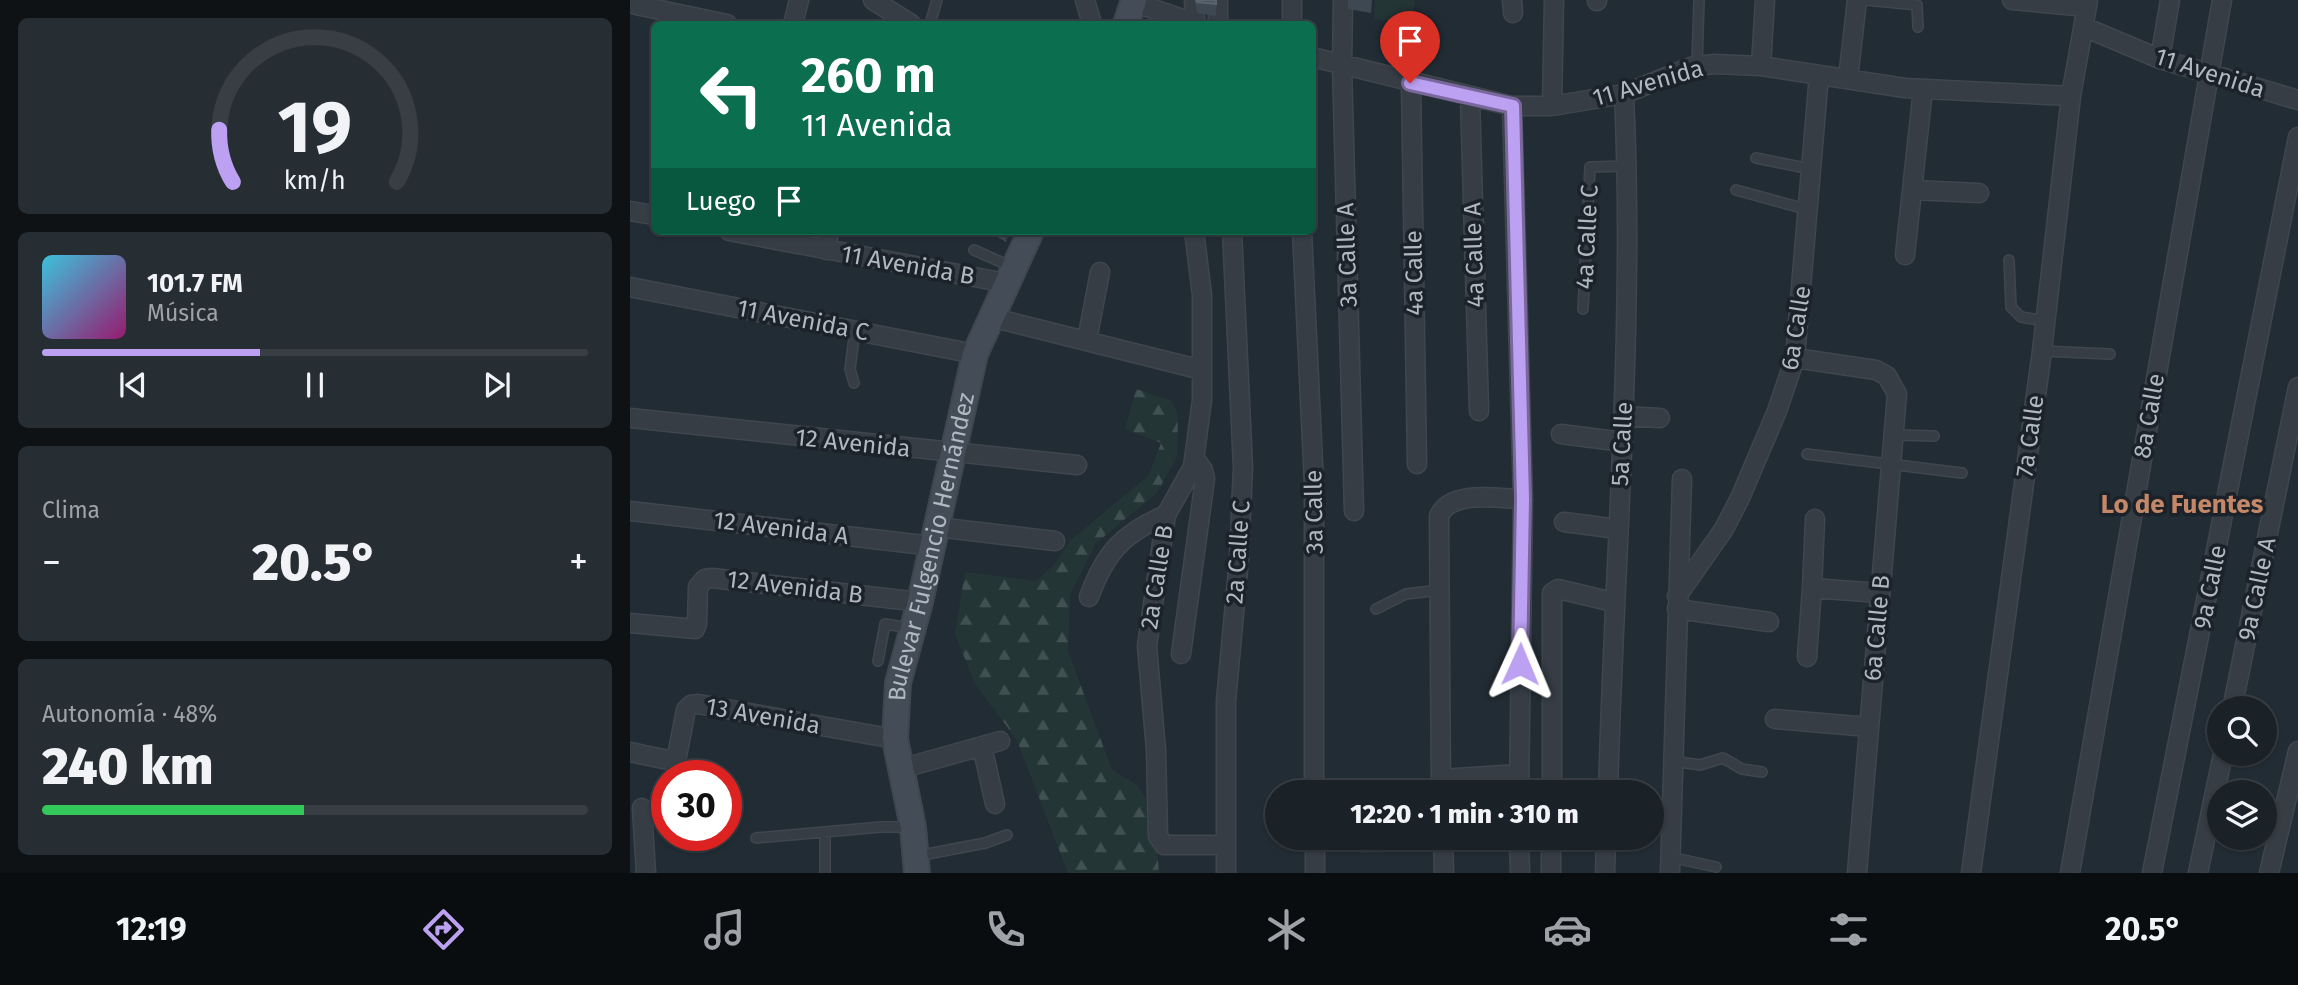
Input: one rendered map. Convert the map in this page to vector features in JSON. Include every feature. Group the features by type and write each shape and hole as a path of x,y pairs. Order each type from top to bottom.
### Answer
{"street":[{"path":"794,21 799,0"},
{"path":"1085,0 1091,21"},
{"path":"1194,0 1196,21"},
{"path":"1218,0 1218,21"},
{"path":"1292,0 1292,21"},
{"name":"3a Calle A","path":"1343,0 1342,66 1354,510"},
{"path":"1552,106 1554,0"},
{"path":"1761,66 1765,0"},
{"path":"1848,79 1857,0"},
{"path":"2012,0 2087,4"},
{"path":"2160,59 2170,0"},
{"name":"8a Calle","path":"2070,873 2222,0"},
{"path":"879,2 907,21"},
{"name":"7a Calle","path":"1971,873 2046,321 2071,96 2087,4"},
{"path":"635,8 674,19 695,21"},
{"path":"1134,8 1184,21"},
{"path":"1134,8 1146,21"},
{"name":"11 Avenida","path":"2084,27 2160,59 2298,100"},
{"name":"11 Avenida","path":"1316,58 1470,98 1513,106 1552,106 1624,94 1697,65 1761,66 1923,89 2071,96"},
{"name":"6a Calle","path":"1677,602 1740,498 1777,411 1795,358 1819,75"},
{"name":"4a Calle","path":"1410,83 1417,464"},
{"path":"1905,255 1923,89"},
{"name":"5a Calle","path":"1608,780 1613,602 1624,416 1628,166 1624,94"},
{"name":"4a Calle A","path":"1470,98 1479,411"},
{"path":"1513,106 1523,499 1519,780"},
{"name":"9a Calle","path":"2152,873 2298,136"},
{"path":"1913,190 1979,192"},
{"path":"630,211 651,214"},
{"name":"11 Avenida B","path":"752,235 826,250 1009,275"},
{"path":"826,250 828,235"},
{"name":"Bulevar Fulgencio Hernández","path":"916,864 913,827 894,739 898,683 920,602 975,354 1029,235"},
{"name":"2a Calle B","path":"1194,235 1202,295 1202,370 1195,459 1183,488 1166,515 1147,646 1156,750 1158,836 1164,845 1226,845"},
{"name":"2a Calle C","path":"1226,873 1226,701 1239,559 1243,467 1232,235"},
{"name":"3a Calle","path":"1302,235 1314,484 1314,780"},
{"path":"1087,340 1100,272"},
{"name":"11 Avenida C","path":"630,287 975,354"},
{"path":"990,317 1202,370"},
{"name":"6a Calle B","path":"1795,358 1876,370 1893,383 1897,394 1857,873"},
{"name":"9a Calle A","path":"2235,696 2298,387"},
{"path":"1624,416 1660,418"},
{"name":"12 Avenida","path":"630,418 1077,465"},
{"path":"1562,434 1623,442"},
{"path":"1181,654 1205,480 1203,470 1195,459"},
{"path":"1670,865 1682,479"},
{"path":"1441,780 1439,516 1444,506 1454,499 1523,499"},
{"name":"12 Avenida A","path":"630,511 935,536 1055,541"},
{"path":"1089,597 1100,567 1118,544 1139,528 1166,515"},
{"path":"1807,657 1815,519"},
{"path":"1564,522 1618,529"},
{"name":"12 Avenida B","path":"630,622 695,629 698,624 698,587 705,579 712,578 920,602"},
{"path":"1552,780 1552,593 1558,589 1613,602"},
{"path":"1812,589 1879,593"},
{"path":"1677,602 1769,622"},
{"name":"13 Avenida","path":"630,752 668,760 677,756 686,710 691,705 698,704 894,739"},
{"path":"1775,719 1869,727"},
{"path":"900,769 1000,741"},
{"path":"982,746 995,804"},
{"path":"2269,873 2298,751"},
{"path":"2197,873 2220,766"},
{"path":"1480,780 1519,774"},
{"path":"642,808 646,873"},
{"path":"1315,850 1315,873"},
{"path":"1443,850 1444,873"},
{"path":"1519,850 1520,873"},
{"path":"1551,850 1551,873"},
{"path":"1605,873 1606,850"}],"lane":[{"path":"931,21 937,0"},
{"path":"1697,65 1699,0"},
{"path":"1866,0 1917,5 1918,27"},
{"path":"1756,158 1810,169"},
{"name":"4a Calle C","path":"1583,309 1591,166 1628,166"},
{"path":"1736,190 1809,210"},
{"path":"974,250 1009,275"},
{"path":"2009,260 2011,307 2021,317 2046,321"},
{"path":"854,383 850,369 855,330"},
{"path":"2042,351 2110,354"},
{"path":"1895,435 1934,436"},
{"path":"1807,454 1962,473"},
{"path":"1377,609 1406,594 1440,590"},
{"path":"878,661 885,624 912,629"},
{"path":"1673,761 1700,765 1723,758 1742,769 1762,772"},
{"path":"756,838 913,827"},
{"path":"825,832 825,873"},
{"path":"916,864 1007,835"},
{"path":"1670,865 1716,867"}],"green space":[{"path":"1375,0 1415,0 1412,25 1374,19"},
{"path":"1136,389 1172,401 1178,415 1177,456 1157,493 1096,543 1070,594 1068,651 1112,770 1137,785 1154,812 1159,873 1068,873 1017,740 975,684 955,634 965,572 1036,581 1053,566 1072,539 1149,475 1161,443 1125,429"}],"building":[{"path":"1196,0 1216,0 1216,4 1197,2"}],"district":[{"name":"Lo de Fuentes","path":"2182,504"}],"route":[{"path":"1410,83 1513,106 1523,499 1520,664"}]}
